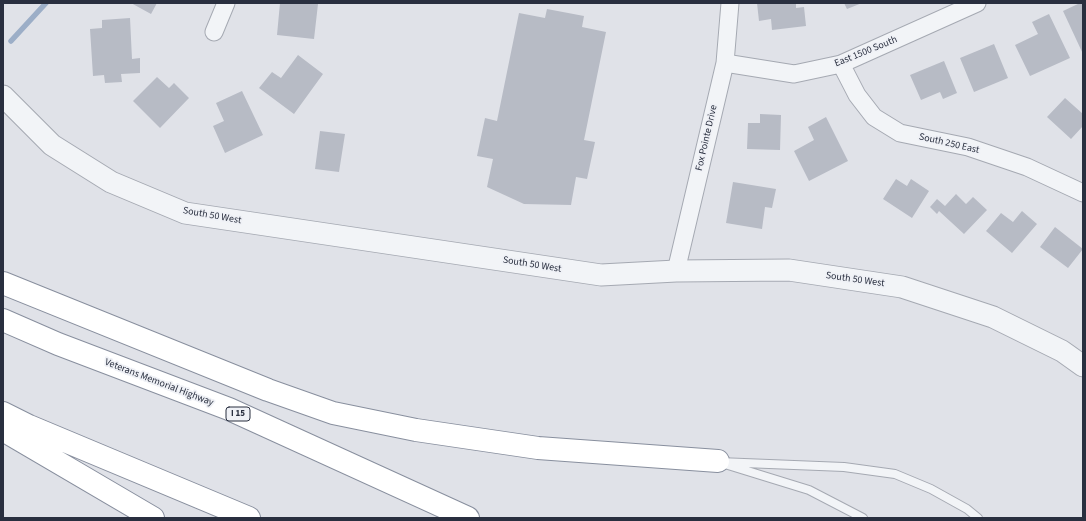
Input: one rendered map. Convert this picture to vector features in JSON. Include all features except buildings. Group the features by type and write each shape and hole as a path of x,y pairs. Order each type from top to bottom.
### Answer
{"highway":[{"path":"3,283 268,390 333,413 416,430 538,448 718,462"},
{"name":"Veterans Memorial Highway","path":"3,320 58,344 229,410 468,518"},
{"path":"3,413 29,426 249,518"},
{"path":"3,430 153,518"}],"street":[{"path":"214,32 226,3"},
{"name":"Fox Pointe Drive","path":"676,271 725,63 730,3"},
{"name":"East 1500 South","path":"725,63 794,74 841,64 977,3"},
{"name":"South 250 East","path":"841,64 857,95 874,117 900,133 975,150 1027,167 1083,194"},
{"name":"South 50 West","path":"3,96 52,145 111,182 185,213 601,275 676,271 789,270 902,287 993,317 1062,351 1083,366"}],"lane":[{"path":"718,462 809,490 863,518"},
{"path":"718,462 844,467 895,474 932,489 967,509 978,518"}],"waterway":[{"path":"11,41 46,3"}]}
